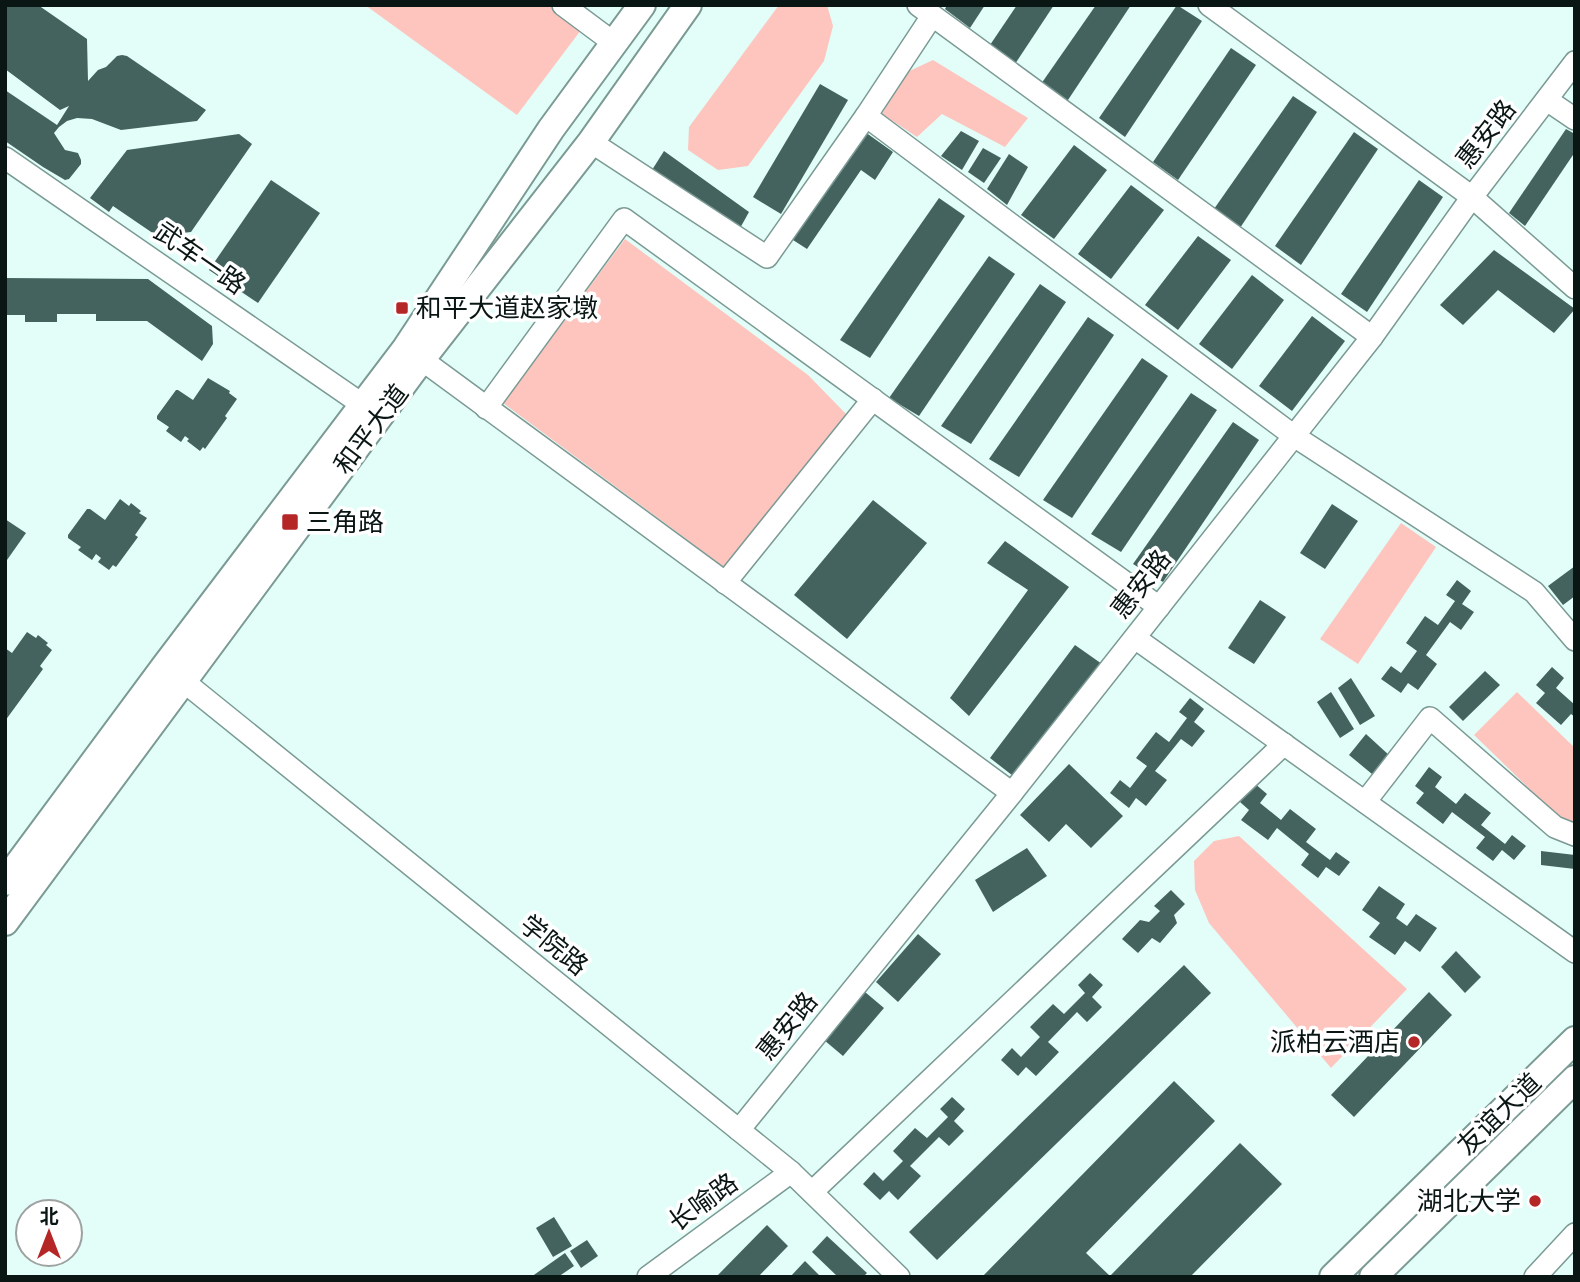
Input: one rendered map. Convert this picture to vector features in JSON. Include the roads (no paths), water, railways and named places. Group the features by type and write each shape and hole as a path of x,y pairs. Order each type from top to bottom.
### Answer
{"main road":[{"name":"和平大道","path":"5,922 174,673 363,405 413,354 551,129 642,5"},
{"name":"和平大道","path":"10,865 174,673 413,354 591,142 692,7"},
{"name":"友谊大道","path":"1333,1277 1575,1040"},
{"name":"友谊大道","path":"1373,1277 1575,1079"}],"street":[{"path":"563,5 614,43"},
{"path":"1209,5 1472,197 1575,288"},
{"path":"591,142 767,257 866,116 925,10 1372,337"},
{"name":"惠安路","path":"739,1130 1012,793 1372,337 1472,197 1575,62"},
{"path":"1547,100 1575,118"},
{"path":"866,116 1294,436 1534,592 1575,640"},
{"name":"武车一路","path":"5,158 363,405"},
{"path":"486,408 624,219 1159,607"},
{"path":"413,354 1012,793"},
{"path":"725,583 873,399"},
{"path":"1135,638 1575,952"},
{"name":"学院路","path":"174,673 791,1172 899,1277"},
{"path":"1365,802 1430,718 1555,827 1575,835"},
{"path":"812,1192 1284,744"},
{"name":"长喻路","path":"648,1277 791,1172"},
{"path":"1535,1277 1575,1234"}],"place":[{"name":"和平大道赵家墩","path":"402,308"},
{"name":"三角路","path":"290,522"},
{"name":"派柏云酒店","path":"1414,1042"},
{"name":"湖北大学","path":"1535,1201"}]}
